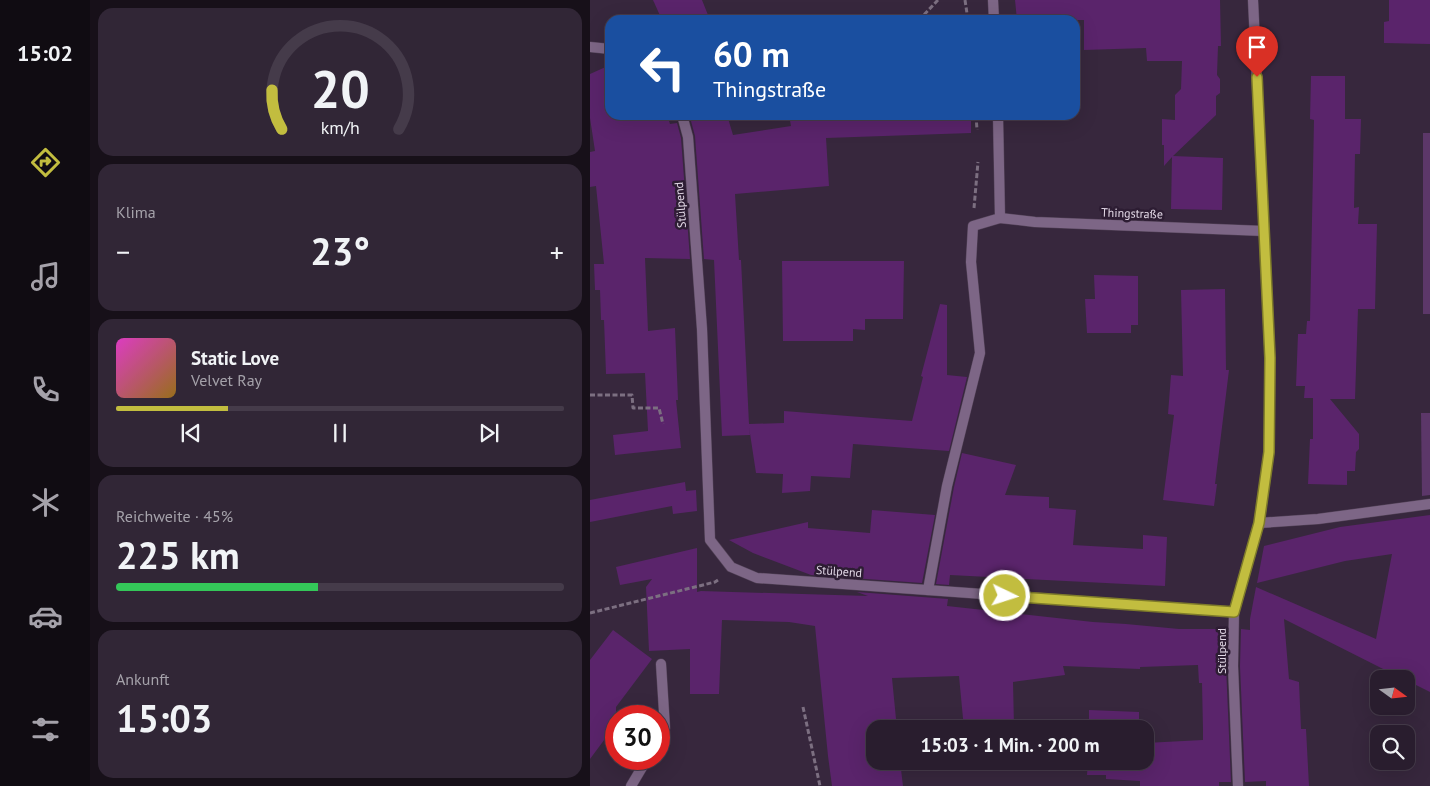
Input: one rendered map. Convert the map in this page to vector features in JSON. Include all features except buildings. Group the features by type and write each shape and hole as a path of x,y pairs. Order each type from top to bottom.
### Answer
{"street":[{"path":"993,0 994,15"},
{"path":"1234,612 1259,523 1269,452 1270,358 1253,0"},
{"path":"590,47 605,48"},
{"name":"Stülpend","path":"683,120 688,137 702,320 710,540 731,567 757,578 1234,612 1233,666 1238,786"},
{"path":"928,590 947,486 980,353 971,262 973,226 1000,218 998,120"},
{"name":"Thingstraße","path":"1000,218 1035,222 1264,231"},
{"path":"1259,523 1318,519 1430,504"},
{"path":"661,664 664,705"},
{"path":"631,786 640,770"}],"path":[{"path":"924,15 938,0"},
{"path":"965,0 967,15"},
{"path":"977,120 978,134"},
{"path":"973,226 979,154"},
{"path":"590,396 632,395 633,408 659,408 663,424"},
{"path":"590,613 715,582 731,567"},
{"path":"803,707 820,786"}],"shaded area":[{"path":"1423,133 1430,133 1430,314 1423,314"},
{"path":"1421,413 1430,413 1430,495 1422,496"}],"route":[{"path":"1005,596 1234,612 1259,523 1269,452 1270,358 1257,77"}]}
